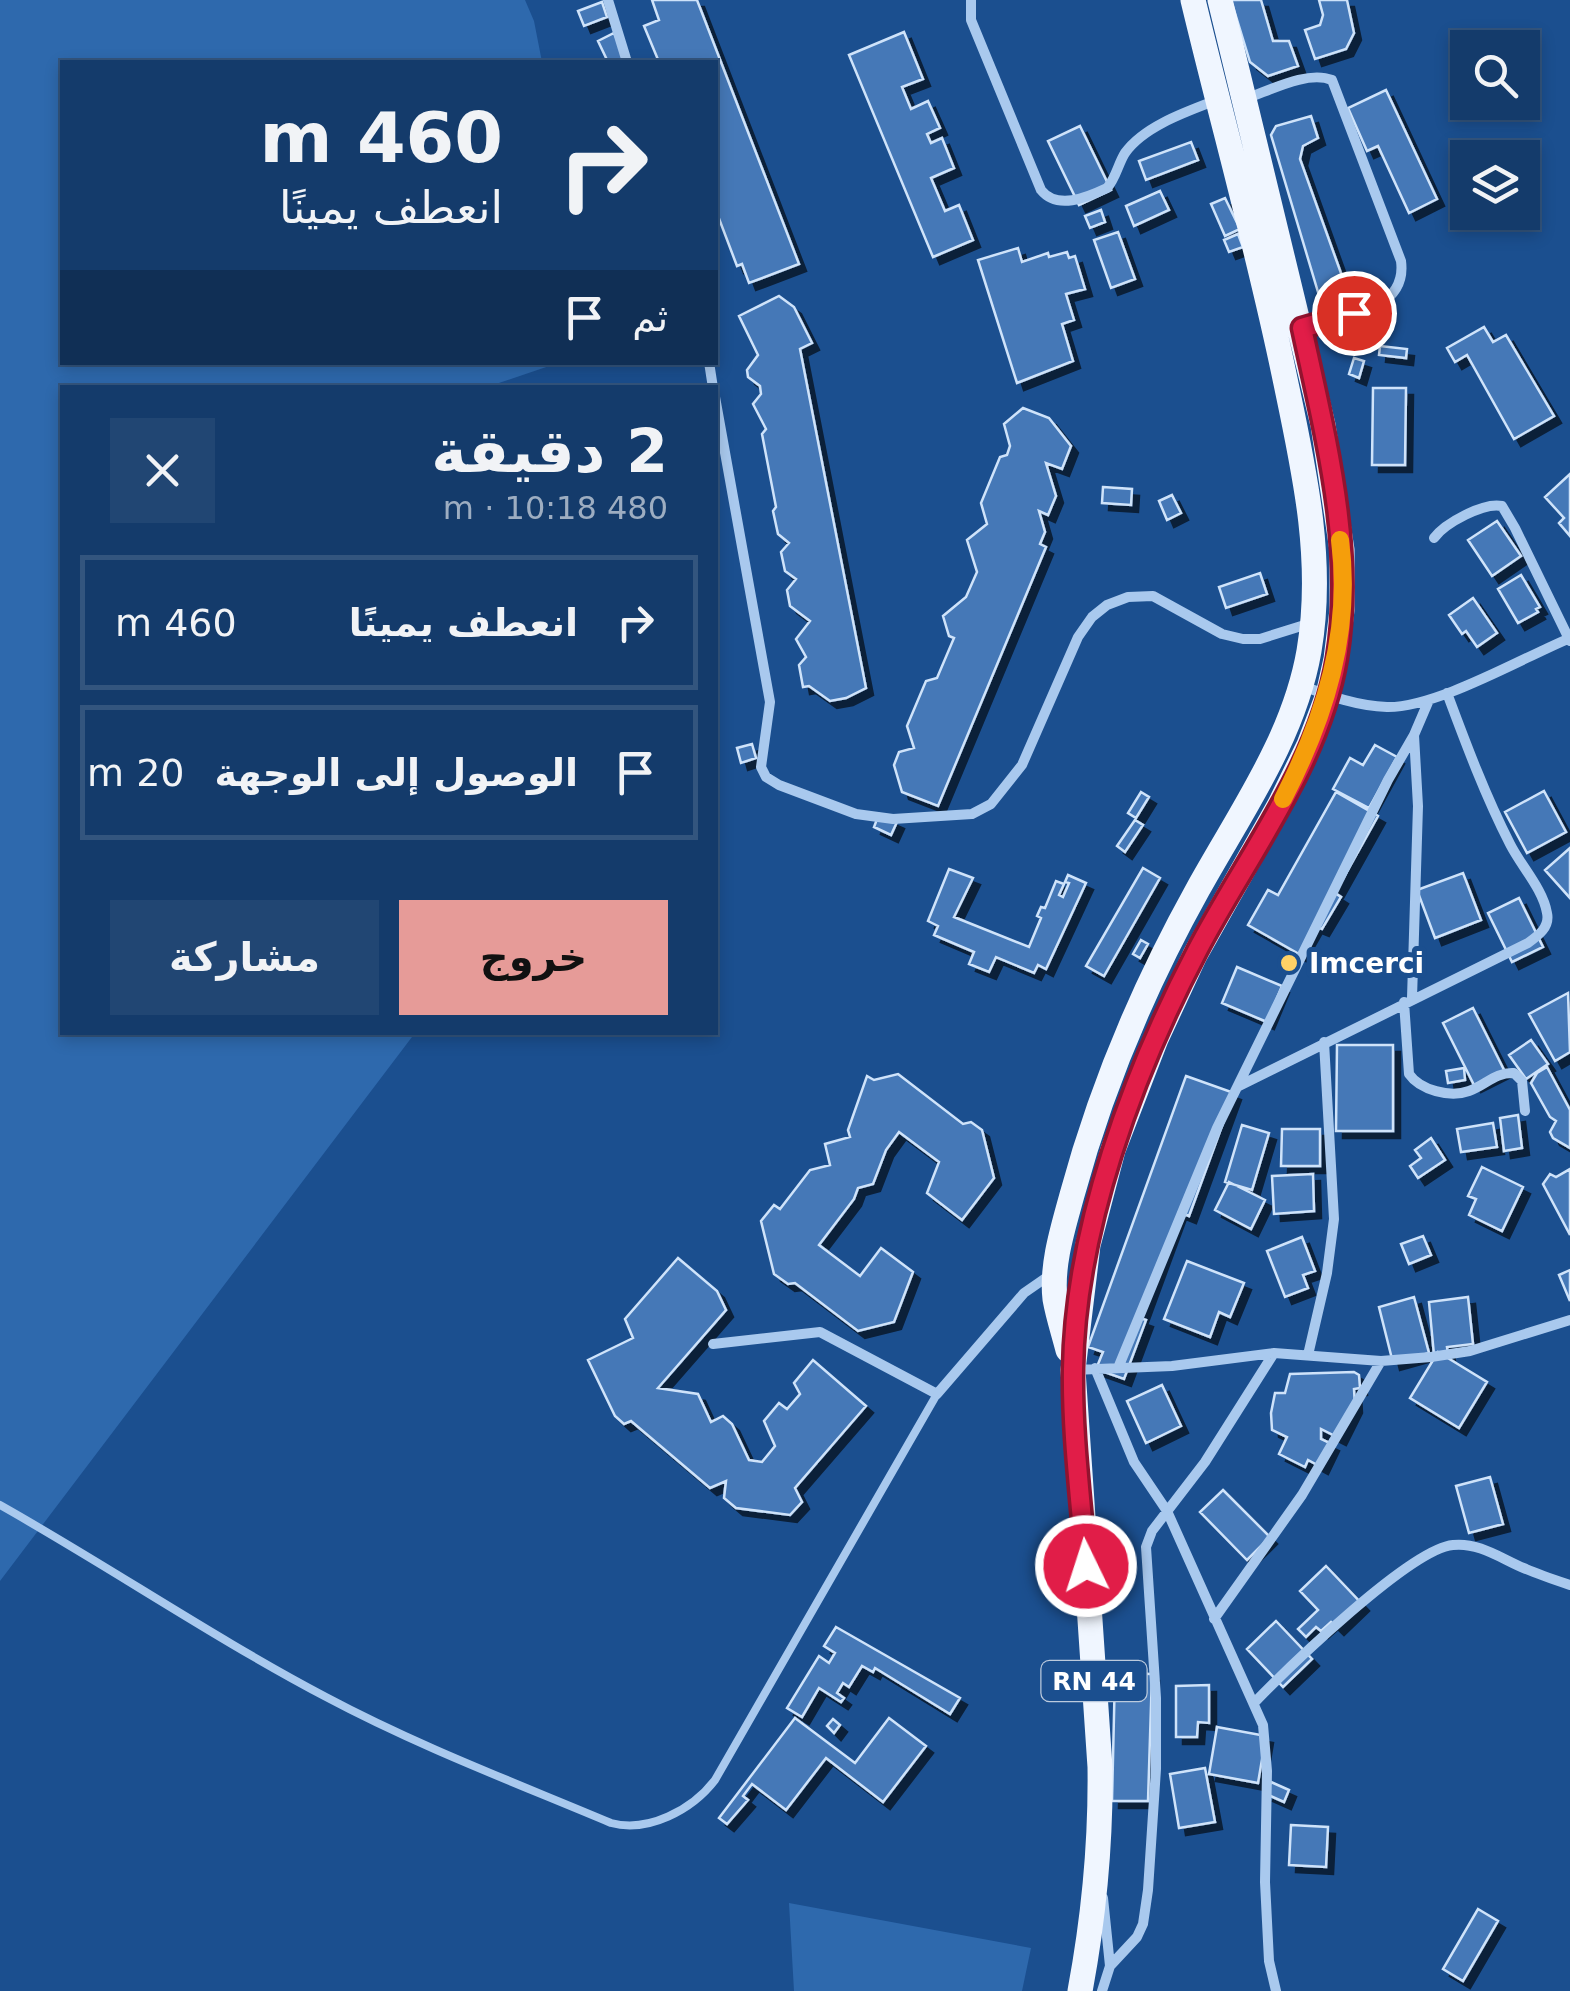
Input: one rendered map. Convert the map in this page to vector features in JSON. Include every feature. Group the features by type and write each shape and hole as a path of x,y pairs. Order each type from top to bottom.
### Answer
{"main road":[{"name":"RN 44","path":"1084,1369 1055,1298 1061,1236 1086,1140 1112,1069 1169,942 1283,734 1301,686 1312,623 1312,528 1276,334 1193,0"},
{"name":"RN 44","path":"1080,1991 1100,1852 1084,1369 1088,1245 1113,1150 1133,1094 1195,955 1309,746 1328,696 1342,610 1342,550 1323,426 1220,0"}],"street":[{"path":"608,0 626,60"},
{"path":"970,0 971,20 1036,180 1043,194 1052,200 1065,202 1107,188 1128,149 1138,141 1188,110 1218,100"},
{"path":"1245,98 1300,80 1325,76 1332,80 1401,260 1402,280 1386,302 1276,334"},
{"path":"718,413 769,693 762,768 772,782 831,806 893,819 956,816 985,808 1006,787 1030,752 1064,666 1084,628 1114,601 1152,596 1222,634 1244,639 1260,639 1312,623"},
{"path":"1301,686 1328,696 1384,706 1429,700 1570,639 1515,528 1499,505 1492,504 1446,526 1434,538"},
{"path":"1237,1087 1541,934 1548,915 1482,786 1447,693"},
{"path":"1118,1368 1237,1087 1429,700"},
{"path":"1414,735 1418,806 1408,1000 1409,1074 1415,1082 1432,1090 1464,1093 1496,1074 1514,1073 1522,1081 1525,1112"},
{"path":"1308,1355 1327,1273 1334,1219 1324,1042"},
{"path":"713,1344 820,1332 936,1394 1024,1293 1056,1272"},
{"path":"1276,1991 1268,1960 1263,1725 1168,1511 1134,1462 1084,1369 1172,1366 1274,1353 1381,1361 1470,1351 1570,1320"},
{"path":"1110,1966 1143,1924 1148,1890 1156,1698 1146,1548 1152,1531 1205,1462 1274,1353"},
{"path":"1214,1619 1302,1495 1381,1361"},
{"path":"1254,1703 1307,1648 1410,1567 1452,1545 1492,1553 1570,1585"},
{"path":"1100,1852 1110,1966 1102,1991"}],"lane":[{"path":"0,1505 201,1628 330,1699 611,1823 641,1824 669,1816 692,1803 716,1780 936,1394"}],"shaded area":[{"path":"0,0 525,0 534,21 542,60 60,60 60,365 552,365 493,385 60,385 60,1035 413,1035 0,1581"},
{"path":"789,1903 1031,1948 1022,1991 794,1991"}],"building":[{"path":"652,0 697,0 799,264 749,283 742,264 737,266 718,216 718,60 658,60 644,26 659,20"},
{"path":"1231,0 1261,0 1273,41 1289,41 1298,66 1268,76 1250,62"},
{"path":"1319,0 1347,0 1354,33 1346,49 1315,59 1305,30 1320,25 1323,15"},
{"path":"602,2 607,17 584,26 578,11"},
{"path":"904,32 923,79 902,87 911,109 928,101 940,128 927,134 931,143 942,138 954,168 931,178 945,211 959,205 973,240 933,257 849,55"},
{"path":"614,33 627,60 607,60 598,41"},
{"path":"1386,90 1437,199 1409,213 1378,146 1367,151 1348,108"},
{"path":"1311,116 1318,138 1303,146 1300,159 1342,276 1357,276 1366,302 1332,311 1321,302 1271,135 1276,126"},
{"path":"1080,126 1111,190 1079,205 1048,141"},
{"path":"1191,142 1198,160 1146,180 1139,161"},
{"path":"1160,191 1169,210 1134,226 1126,206"},
{"path":"1225,198 1240,229 1225,236 1211,204"},
{"path":"1101,210 1105,222 1090,228 1085,216"},
{"path":"1118,232 1135,279 1111,288 1094,240"},
{"path":"1238,234 1243,247 1229,252 1224,240"},
{"path":"1018,248 1022,262 1048,253 1049,257 1067,252 1069,258 1075,256 1085,289 1066,294 1074,320 1062,324 1073,361 1017,383 978,260"},
{"path":"779,296 794,307 812,343 800,349 866,688 830,701 809,686 803,687 799,665 806,657 796,639 810,621 790,606 787,590 796,579 785,571 781,552 789,543 778,534 762,434 766,429 753,404 761,394 760,386 748,377 747,370 758,355 739,316"},
{"path":"1484,327 1493,342 1506,335 1554,416 1514,439 1467,355 1455,362 1447,348"},
{"path":"1380,346 1407,349 1406,358 1379,355"},
{"path":"1354,358 1364,361 1359,378 1349,374"},
{"path":"1373,388 1406,388 1405,465 1372,465"},
{"path":"1023,408 1049,418 1071,446 1062,469 1046,463 1056,496 1048,515 1039,511 1045,532 1040,544 1046,547 938,806 902,792 894,765 899,752 914,748 907,726 926,681 937,678 954,638 949,636 943,616 966,597 977,572 967,540 987,524 981,503 1000,457 1007,455 1010,446 1004,424"},
{"path":"1570,474 1570,536 1559,523 1564,518 1545,497"},
{"path":"1103,487 1132,489 1131,505 1102,503"},
{"path":"1172,495 1181,513 1167,520 1159,501"},
{"path":"1497,521 1521,556 1492,576 1468,540"},
{"path":"1260,573 1267,594 1226,608 1219,587"},
{"path":"1521,575 1540,607 1518,623 1498,589"},
{"path":"1473,598 1497,633 1477,647 1449,615"},
{"path":"752,744 756,758 741,763 737,748"},
{"path":"1375,745 1397,757 1369,808 1333,789 1350,758 1363,765"},
{"path":"1544,791 1566,832 1527,853 1505,812"},
{"path":"1141,792 1149,797 1136,818 1128,813"},
{"path":"1336,792 1378,816 1335,893 1341,897 1322,929 1315,926 1299,954 1248,925 1268,890 1278,895"},
{"path":"879,814 897,822 891,835 874,827"},
{"path":"1135,820 1143,825 1125,852 1117,846"},
{"path":"1570,848 1570,898 1545,870"},
{"path":"1143,868 1160,878 1104,976 1086,966"},
{"path":"949,869 973,878 954,917 1029,947 1041,918 1037,916 1041,907 1045,908 1056,881 1064,884 1059,895 1063,897 1068,875 1086,883 1046,969 1038,965 1034,973 996,957 989,972 969,964 974,952 934,935 938,926 928,921"},
{"path":"1463,873 1481,920 1435,938 1417,890"},
{"path":"1519,898 1543,947 1512,962 1488,913"},
{"path":"1141,940 1148,944 1140,958 1133,954"},
{"path":"1237,967 1282,986 1267,1022 1222,1003"},
{"path":"1568,993 1570,1052 1555,1061 1529,1014"},
{"path":"1473,1008 1504,1070 1474,1085 1443,1023"},
{"path":"1531,1040 1548,1064 1526,1079 1509,1055"},
{"path":"1337,1045 1393,1045 1393,1131 1336,1131"},
{"path":"1547,1067 1570,1110 1570,1148 1553,1138 1550,1132 1556,1121 1531,1083"},
{"path":"1464,1068 1465,1080 1448,1083 1446,1071"},
{"path":"898,1074 963,1124 971,1122 982,1130 994,1178 962,1220 927,1193 939,1162 899,1132 886,1150 873,1184 858,1188 819,1245 860,1276 881,1248 913,1272 894,1322 858,1331 795,1283 788,1284 774,1274 761,1221 774,1205 780,1209 810,1170 830,1165 825,1144 850,1137 848,1130 867,1076 874,1080"},
{"path":"1186,1076 1234,1093 1189,1216 1179,1212 1140,1318 1146,1320 1124,1379 1096,1369 1103,1352 1088,1347"},
{"path":"1518,1115 1522,1148 1504,1151 1500,1118"},
{"path":"1493,1123 1497,1147 1461,1152 1457,1129"},
{"path":"1242,1125 1269,1133 1252,1190 1225,1182"},
{"path":"1282,1129 1320,1129 1320,1166 1281,1166"},
{"path":"1431,1138 1445,1160 1418,1178 1410,1166 1421,1158 1415,1150"},
{"path":"1482,1167 1523,1187 1502,1231 1469,1215 1476,1199 1468,1196"},
{"path":"1570,1169 1570,1235 1543,1184 1550,1174 1556,1177"},
{"path":"1313,1174 1314,1211 1274,1214 1272,1176"},
{"path":"1229,1182 1265,1200 1251,1229 1215,1210"},
{"path":"1423,1236 1431,1255 1409,1264 1401,1244"},
{"path":"1302,1237 1315,1271 1303,1275 1308,1288 1285,1297 1267,1251"},
{"path":"678,1258 717,1291 726,1310 658,1388 698,1394 711,1422 723,1416 732,1424 749,1460 762,1462 775,1446 764,1421 779,1403 787,1409 800,1394 794,1383 813,1360 866,1406 795,1488 802,1502 790,1515 736,1508 724,1498 726,1481 710,1488 631,1421 624,1424 615,1416 588,1360 633,1338 625,1319"},
{"path":"1187,1261 1244,1283 1230,1317 1219,1312 1210,1337 1164,1319"},
{"path":"1570,1270 1570,1301 1559,1275"},
{"path":"1414,1297 1429,1353 1393,1363 1379,1307"},
{"path":"1468,1297 1473,1344 1447,1347 1448,1354 1434,1355 1429,1302"},
{"path":"1438,1352 1487,1382 1459,1428 1410,1398"},
{"path":"1290,1374 1359,1375 1360,1388 1354,1389 1355,1406 1339,1438 1321,1429 1321,1439 1332,1444 1321,1467 1308,1460 1305,1467 1279,1454 1287,1437 1272,1430 1271,1413 1275,1393 1285,1393"},
{"path":"1162,1385 1181,1426 1146,1443 1127,1401"},
{"path":"1490,1477 1503,1524 1469,1533 1456,1486"},
{"path":"1223,1490 1270,1537 1247,1560 1200,1512"},
{"path":"1326,1566 1362,1604 1337,1628 1331,1622 1321,1631 1316,1627 1306,1637 1298,1629 1318,1610 1300,1591"},
{"path":"1276,1621 1312,1659 1283,1687 1247,1649"},
{"path":"836,1627 960,1698 950,1714 875,1668 873,1672 862,1666 849,1687 843,1683 837,1693 844,1698 841,1702 819,1688 802,1717 787,1708 819,1656 829,1663 835,1653 824,1646"},
{"path":"1115,1673 1152,1674 1148,1801 1112,1801"},
{"path":"1209,1685 1209,1723 1198,1722 1197,1737 1176,1737 1176,1686"},
{"path":"795,1718 855,1763 889,1718 926,1746 883,1802 826,1758 786,1810 752,1784 743,1796 748,1800 727,1824 719,1818"},
{"path":"833,1719 840,1725 834,1733 827,1726"},
{"path":"1217,1727 1266,1736 1258,1783 1209,1774"},
{"path":"1205,1768 1215,1822 1179,1828 1170,1774"},
{"path":"1271,1782 1289,1790 1284,1802 1266,1794"},
{"path":"1291,1825 1328,1827 1326,1867 1289,1865"},
{"path":"1478,1909 1498,1921 1463,1981 1443,1969"}],"slow traffic":[{"path":"1283,799 1309,746 1328,696 1336,660 1342,610 1340,540"}],"place":[{"name":"Imcerci","path":"1289,963"}],"route":[{"path":"1086,1566 1073,1370 1088,1245 1113,1150 1156,1039 1195,955 1279,806 1328,696 1342,610 1342,550 1323,426 1302,328 1354,313"}]}
